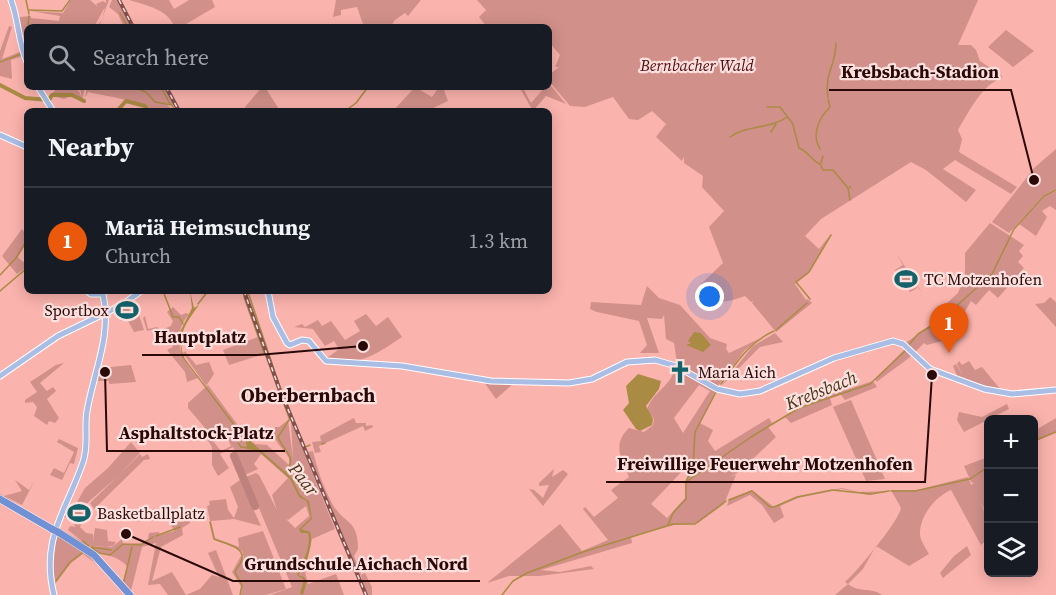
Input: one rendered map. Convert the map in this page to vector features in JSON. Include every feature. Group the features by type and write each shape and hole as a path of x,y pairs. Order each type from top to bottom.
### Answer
{"highway":[{"path":"0,499 94,555 130,595"}],"main road":[{"path":"11,0 18,22 19,42 24,56"},
{"path":"40,90 50,108"},
{"path":"0,135 24,144"},
{"path":"54,595 49,562 52,538 85,454 87,413 103,351 105,313 103,294"},
{"path":"0,376 60,334 105,313 137,294"},
{"path":"269,294 275,321 289,345 302,340 309,341 326,361 366,362 457,373 491,381 569,384 589,380 632,361 655,360 679,367 717,389 747,394 768,388 856,350 893,341 907,348 929,369 984,388 1012,394 1056,390"}],"green space":[{"path":"71,0 90,0 98,7 96,4 103,1 106,3 106,0 109,0 103,17 105,7 96,24 24,24 24,36 20,34 19,17 31,16 31,18 59,21 60,16 30,11 63,13"},
{"path":"112,0 118,0 130,24 123,24 118,14 109,7"},
{"path":"129,0 169,0 174,9 189,0 212,0 215,7 186,24 173,24 167,16 149,6"},
{"path":"336,0 421,0 408,16 405,13 392,24 363,24 357,7 341,10 341,15 333,17"},
{"name":"Bernbacher Wald","path":"477,0 978,0 958,45 971,45 976,50 980,61 1002,76 982,92 971,107 958,130 962,139 959,152 1017,187 1011,194 955,160 943,169 976,190 966,202 926,170 911,162 821,219 805,236 819,249 831,234 808,274 795,284 806,300 812,303 776,332 752,303 754,301 751,302 745,296 730,301 720,301 701,284 723,263 709,227 724,211 702,187 703,176 684,163 684,157 682,161 656,137 666,124 652,111 638,120 629,119 613,97 585,107 570,106 552,85 552,73 559,67 555,67 560,55 552,46 552,24 485,24 479,17 486,10"},
{"path":"9,26 12,27 2,59 20,52 16,32 23,56 11,60 12,79 0,76 0,51"},
{"path":"1006,30 1034,51 1013,67 988,47"},
{"path":"552,87 566,104 546,96 536,108 531,108 521,90 524,90 531,103 542,90 552,90"},
{"path":"55,90 77,90 82,98 80,90 84,90 82,101 71,96 64,99 53,96 46,100"},
{"path":"86,90 166,90 174,105 165,103 171,108 146,108 131,101 88,92 85,98"},
{"path":"259,90 267,90 278,108 246,108"},
{"path":"412,90 420,90 432,97 437,90 444,90 448,101 433,108 396,108"},
{"path":"1056,149 1056,189 1044,195 1009,233 992,222 1034,168"},
{"path":"1056,191 1056,210 1050,206 1042,211 1047,217 1036,236 1019,224 1045,196"},
{"path":"990,223 1024,245 1019,251 1023,256 1018,262 1024,268 998,298 989,290 976,305 971,301 960,320 963,326 959,331 951,326 945,331 935,314 958,293 965,275 965,253"},
{"path":"22,229 24,246 18,257 24,261 24,269 17,274 2,256"},
{"name":"TC Motzenhofen","path":"896,253 923,294 912,279 917,288 910,292 895,270 903,265"},
{"path":"647,286 659,298 680,305 710,338 727,344 726,349 729,353 761,338 744,351 718,386 677,363 674,343 666,339 664,315 662,319 647,318 659,353 640,353 647,345 639,321 590,309 591,302 641,305"},
{"path":"1050,297 1056,302 1056,327 1035,304 1044,303"},
{"path":"127,303 130,311 137,309 144,330 134,332 128,321 121,321 116,309"},
{"path":"173,307 181,315 189,314 180,331 180,348 198,378 187,382 185,372 167,350 173,347 170,337 161,337 154,329 147,331 143,318 145,316 148,329 157,327 161,330 171,326 173,321 167,312"},
{"path":"366,314 376,326 388,317 402,337 367,358 357,361 337,361 327,358 339,349 334,341 325,346 313,329 294,327 302,324 305,327 318,320 322,326 331,321 345,340 360,331 354,321"},
{"path":"932,324 942,341 927,345 924,343 914,353 904,344"},
{"path":"775,333 783,342 760,347 720,387 753,346"},
{"path":"258,337 264,354 229,365 223,350"},
{"path":"906,348 913,354 877,382 875,379"},
{"path":"185,351 196,365 209,362 214,374 206,386 183,353"},
{"path":"959,361 962,365 969,361 975,370 982,367 1001,390 958,378 953,366 956,364 963,376 957,364"},
{"path":"64,363 40,383 47,391 53,387 56,391 47,399 59,418 55,423 49,421 47,425 34,416 37,407 33,402 25,403 25,400 37,392 30,382 56,365"},
{"path":"131,365 136,382 109,384 109,381 97,381 101,368"},
{"path":"675,367 676,372 683,375 686,372 716,391 700,423 713,430 708,441 715,451 769,418 772,423 814,401 812,394 822,387 827,396 873,381 877,387 845,400 841,395 830,398 832,405 791,423 785,417 768,427 776,437 738,473 729,477 736,475 724,504 698,523 674,525 631,537 632,543 541,570 560,572 591,566 594,569 539,576 509,576 487,583 560,524 582,551 608,540 583,509 585,507 594,517 618,498 611,490 629,477 620,452 621,440 629,428 644,432 653,425 654,419 647,410 649,404 673,373","holes":["699,385 710,391 683,433 674,418","686,467 690,469 685,482 685,498 667,518 651,504"]},
{"path":"484,382 514,383 496,399"},
{"path":"208,385 246,436 255,444 267,445 289,465 289,458 276,440 274,432 275,427 279,427 288,420 293,459 291,421 335,529 312,539 305,571 308,584 336,574 344,595 270,595 292,587 246,477 256,473 259,475 277,510 272,495 288,478 261,454 254,464 258,469 245,475 233,447 220,454 229,468 218,476 212,465 212,447 207,439 209,436 221,451 231,446 222,426 211,435 188,408 188,403","holes":["306,506 309,516 295,528 285,518 288,520"]},
{"path":"851,400 885,479 866,481 833,407"},
{"path":"1007,404 1009,409 997,415 986,415"},
{"path":"959,412 984,416 984,422 964,432 957,420"},
{"path":"354,418 356,423 366,423 366,426 372,425 373,427 365,431 363,426 319,446 321,452 315,453 312,442 321,441 320,436"},
{"path":"1056,418 1056,432 1038,440 1038,429"},
{"path":"59,439 78,448 74,464 70,463 62,480 50,475 54,468 64,473 74,452 57,442"},
{"path":"131,442 140,453 119,475 140,454 142,457 148,454 150,459 144,460 94,509 90,503 118,476 85,505 81,501 82,508 76,504 85,488 108,468"},
{"path":"313,451 321,479 333,505 356,532 358,549 354,556 361,575 359,576 309,458 308,452"},
{"path":"984,458 984,509 979,500 984,511 984,542 981,545 951,490 935,501 923,518 920,535 929,554 909,566 877,546 901,508 891,490 917,490 968,477 971,485 974,483 971,482 964,466"},
{"path":"554,469 552,477 563,470 568,474 543,506 529,489 534,490 543,498 549,485 539,486 539,483"},
{"path":"15,480 29,490 34,482 22,505 5,496 20,506 18,508 0,498 0,494 4,496 22,491"},
{"path":"240,480 261,526 234,519 211,521 215,538 239,547 238,538 263,531 286,589 266,595 240,595 242,588 232,572 241,556 244,559 242,551 214,539 207,506 210,505 209,501 226,499 228,510 234,518 238,507 230,487"},
{"path":"842,488 858,492 890,491 868,495 842,489 798,498 780,506 784,517 774,523 762,505 750,495 727,506 729,499 752,490 774,507 797,497"},
{"path":"68,505 86,515 85,518 79,515 84,519 80,527 86,533 93,534 93,541 95,528 107,530 108,541 116,542 113,546 106,547 112,547 122,539 123,544 141,543 148,539 149,533 159,532 160,535 174,531 170,523 189,521 190,523 182,528 183,535 161,547 152,581 172,572 186,595 168,595 160,584 148,585 156,543 142,547 131,591 126,585 132,595 119,578 57,530 58,528 83,542 68,530 70,526 76,527 74,525 79,516 76,515 73,520 63,516","holes":["87,546 105,547 90,547 118,559 127,566 123,581"]},
{"path":"54,532 84,550 101,567 83,554 71,563 55,584 53,575 54,584 50,562 54,548 55,558"},
{"path":"967,546 971,555 943,578 940,573 954,556"},
{"path":"874,549 863,569 848,584 845,582"},
{"path":"216,550 233,595 186,595 200,589 212,575 219,577 208,553"},
{"path":"365,573 372,587 372,595 366,595 361,575"},
{"path":"848,584 852,587 874,591 882,595 835,595"}],"shaded area":[{"path":"190,294 194,308 199,305 183,330 181,343 185,359 242,434 292,478 300,495 309,501 312,519 301,529 310,532 310,548 304,566 298,575 307,581 303,595 300,593 304,580 297,575 309,543 308,533 301,533 299,529 311,518 307,501 299,497 290,479 270,461 258,451 247,449 246,442 182,357 179,334 192,308"},
{"path":"694,332 701,333 711,345 703,352 686,345 691,343 688,341"},
{"path":"638,374 661,381 659,389 646,406 653,419 652,425 640,431 636,429 623,410 629,403 626,386"}],"waterway":[{"path":"26,0 29,14"},
{"path":"29,10 62,11 70,0"},
{"path":"120,13 126,24"},
{"path":"28,24 29,16"},
{"path":"828,97 828,82 836,43"},
{"path":"0,62 21,54"},
{"path":"0,85 25,98 49,100 52,95 72,95 84,101"},
{"path":"141,90 146,92 155,102 172,105 174,108"},
{"path":"163,90 170,104"},
{"path":"349,108 366,90"},
{"path":"820,149 816,132 820,121 830,107 828,99"},
{"name":"Paar","path":"120,108 126,101 146,108"},
{"path":"767,107 780,107 793,124"},
{"path":"730,137 743,130 774,124 787,117"},
{"path":"771,132 776,124"},
{"path":"793,125 799,148 820,164 823,170 833,170 848,188 850,200"},
{"path":"821,163 823,156"},
{"name":"Krebsbach","path":"908,346 918,334 942,319 992,274 1014,229 1044,196 1056,190"},
{"path":"810,299 796,282 809,272 831,235"},
{"path":"0,275 16,258 24,245"},
{"path":"0,291 24,271"},
{"path":"164,294 173,317 179,317 183,324"},
{"path":"198,304 206,294"},
{"path":"249,294 280,387"},
{"path":"244,297 264,353"},
{"path":"776,330 807,303"},
{"path":"721,384 750,347 774,331"},
{"name":"Krebsbach","path":"686,482 751,437 799,408 870,384 906,350"},
{"path":"281,389 305,447 310,445"},
{"path":"668,525 673,513 686,499 686,482 693,467 695,432 716,392"},
{"path":"281,397 290,420"},
{"path":"286,472 291,462 278,437 289,420"},
{"path":"1038,439 1056,432"},
{"path":"238,443 241,447 248,448"},
{"path":"891,491 915,491 970,479 985,469"},
{"path":"729,500 752,491 770,507 774,507 797,497 832,490 871,494 889,491"},
{"name":"Krebsbach","path":"502,595 513,581 527,573 583,552 673,524 695,524 726,501"},
{"path":"210,522 214,539 236,548 242,554 241,562 235,572 242,585 240,595"},
{"path":"156,536 180,527"},
{"path":"91,547 99,553 110,555 123,544 141,545 153,537"},
{"path":"83,541 89,546"},
{"path":"92,547 111,550"},
{"path":"124,581 132,547"},
{"path":"56,581 70,562 82,553"}],"runway":[{"path":"234,456 255,506"}],"railway":[{"path":"119,0 131,24"},
{"path":"168,90 177,108"},
{"path":"245,294 279,388 366,595"}],"place":[{"name":"Krebsbach-Stadion","path":"1034,180"},
{"name":"TC Motzenhofen","path":"906,279"},
{"name":"Sportbox","path":"127,310"},
{"name":"Hauptplatz","path":"363,346"},
{"name":"Mariä Heimsuchung","path":"949,353"},
{"name":"Asphaltstock-Platz","path":"105,372"},
{"name":"Maria Aich","path":"680,372"},
{"name":"Freiwillige Feuerwehr Motzenhofen","path":"932,375"},
{"name":"Basketballplatz","path":"79,513"},
{"name":"Grundschule Aichach Nord","path":"126,534"}],"district":[{"name":"Oberbernbach","path":"308,395"}]}
